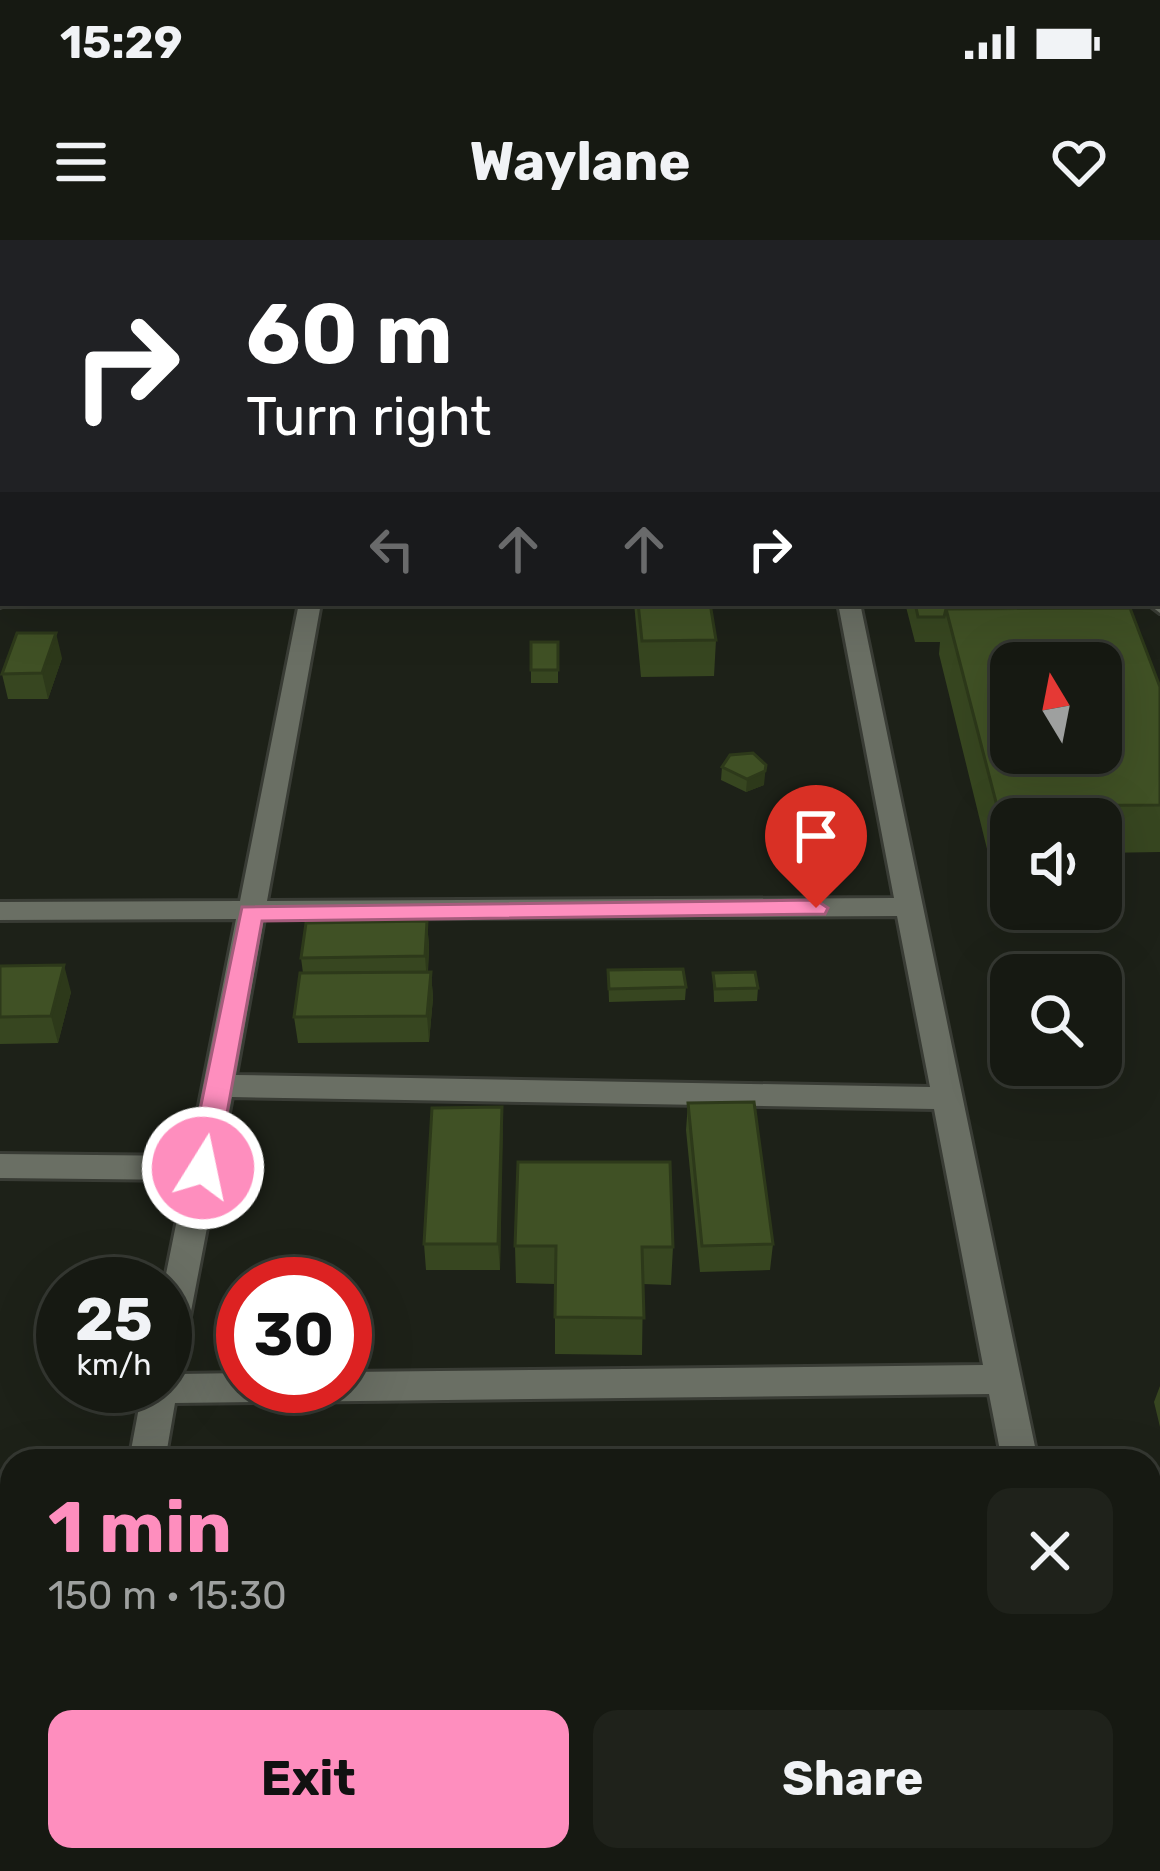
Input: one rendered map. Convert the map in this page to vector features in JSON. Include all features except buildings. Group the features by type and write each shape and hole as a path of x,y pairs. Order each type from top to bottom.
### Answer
{"street":[{"path":"186,1257 309,606"},
{"path":"850,606 1019,1449"},
{"path":"0,911 910,907"},
{"path":"218,1086 948,1098"},
{"path":"0,1166 203,1168"},
{"path":"192,1380 1004,1379"},
{"path":"149,1449 156,1413"}],"route":[{"path":"203,1168 251,913 816,908"}]}
